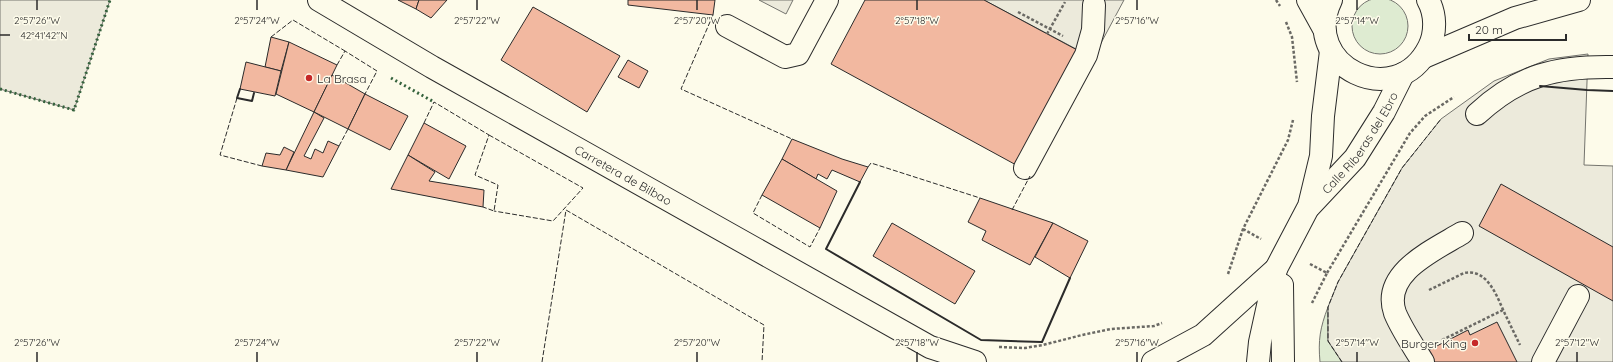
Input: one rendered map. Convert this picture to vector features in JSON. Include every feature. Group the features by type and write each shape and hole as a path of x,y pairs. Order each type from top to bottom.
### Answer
{"street":[{"name":"Carretera de Bilbao","path":"319,0 432,67 930,347"},
{"path":"727,26 785,57 798,54 827,0"},
{"path":"1308,0 1324,29 1331,51 1341,64 1355,74 1370,79 1387,79 1403,74 1416,66 1424,57 1432,41 1435,24 1432,7 1428,0"},
{"path":"1324,29 1326,10 1331,0"},
{"path":"1424,57 1515,18 1579,0"},
{"path":"1026,168 1086,55 1093,30 1094,4"},
{"name":"Calle Riberas del Ebro","path":"1258,362 1260,342 1281,260 1309,206 1321,156 1323,116 1331,51"},
{"path":"1477,114 1511,88 1530,78 1573,67 1613,67"},
{"name":"Calle Riberas del Ebro","path":"1309,206 1355,158 1384,112 1403,74"},
{"path":"1423,362 1395,313 1393,299 1395,285 1411,266 1462,233"},
{"path":"1281,260 1283,362"},
{"name":"Calle Riberas del Ebro","path":"1153,362 1203,335 1281,260"},
{"path":"1543,362 1578,296"},
{"path":"930,347 946,362"},
{"path":"930,347 975,362"}],"path":[{"path":"1047,34 1066,0"},
{"path":"1276,0 1282,12"},
{"path":"1284,18 1292,37 1297,75 1296,90"},
{"path":"1327,273 1410,133 1425,116 1460,93"},
{"path":"1226,278 1243,230 1288,140 1293,119"},
{"path":"1424,292 1464,273 1470,272 1483,277 1495,291 1522,349"},
{"path":"1436,343 1504,310"},
{"path":"998,346 1025,348 1111,329 1154,326 1166,322"}],"green space":[{"path":"1380,-2 1391,0 1400,6 1406,15 1408,26 1406,37 1400,46 1391,52 1380,54 1369,52 1360,46 1354,37 1352,26 1354,15 1360,6 1369,0"},
{"path":"1328,307 1328,341 1342,362 1320,362 1320,334"}],"shaded area":[{"path":"0,0 110,0 74,110 0,89"},
{"path":"759,0 793,0 786,14"},
{"path":"984,0 1124,0 1093,58"},
{"path":"1588,54 1584,165 1613,166 1613,362 1342,362 1328,341 1328,307 1338,282 1402,168 1441,119 1494,81 1549,59"}],"building":[{"path":"398,0 419,0 416,9"},
{"path":"419,0 447,0 431,18 416,9"},
{"path":"628,0 715,0 713,15 628,5"},
{"path":"865,0 984,0 1079,51 1018,166 831,64"},
{"path":"533,7 620,56 587,112 501,60"},
{"path":"271,37 289,42 281,71 265,67"},
{"path":"289,42 337,65 314,112 276,94"},
{"path":"628,60 648,71 639,88 618,77"},
{"path":"246,62 281,71 275,96 240,89"},
{"path":"332,75 365,94 348,129 314,112"},
{"path":"365,94 408,116 390,150 348,129"},
{"path":"314,112 324,118 304,156 311,159 315,149 323,153 328,141 339,146 323,177 286,170"},
{"path":"424,123 466,146 449,179 408,155"},
{"path":"792,139 842,159 868,167 860,182 832,170 827,179 818,174 816,179 782,159"},
{"path":"284,147 294,152 286,170 262,166 266,153 280,155"},
{"path":"408,155 435,172 429,181 484,190 483,207 391,189"},
{"path":"782,159 837,191 820,228 762,195"},
{"path":"1501,184 1613,247 1613,301 1479,226"},
{"path":"980,198 1053,223 1030,265 982,240 986,231 968,222"},
{"path":"892,223 975,271 955,304 873,256"},
{"path":"1053,223 1088,241 1070,278 1035,257"},
{"name":"Burger King","path":"1497,322 1517,362 1433,362 1427,351 1468,330 1470,335"}],"hedge":[{"path":"0,89 74,110 110,0"},
{"path":"391,78 434,102"}],"fence":[{"path":"713,15 681,89 792,139"},
{"path":"271,37 293,20 345,51"},
{"path":"337,65 345,51 377,71 365,94"},
{"path":"237,98 220,155 262,166"},
{"path":"424,123 434,102 489,135 475,175 498,185 494,211 483,207"},
{"path":"1342,362 1328,341 1328,307 1338,282 1402,168 1441,119"},
{"path":"339,146 348,129"},
{"path":"489,135 583,188 553,221 494,211"},
{"path":"868,167 871,163 980,198"},
{"path":"1012,210 1030,176"},
{"path":"762,195 753,213 810,247 820,228"},
{"path":"542,362 566,210 764,325 762,362"}],"wall":[{"path":"1540,86 1613,91"},
{"path":"240,89 237,98 252,101 254,93"},
{"path":"860,182 826,249 981,340 1042,342 1070,278"}],"place":[{"name":"La Brasa","path":"309,78"},
{"name":"Burger King","path":"1475,343"}]}
